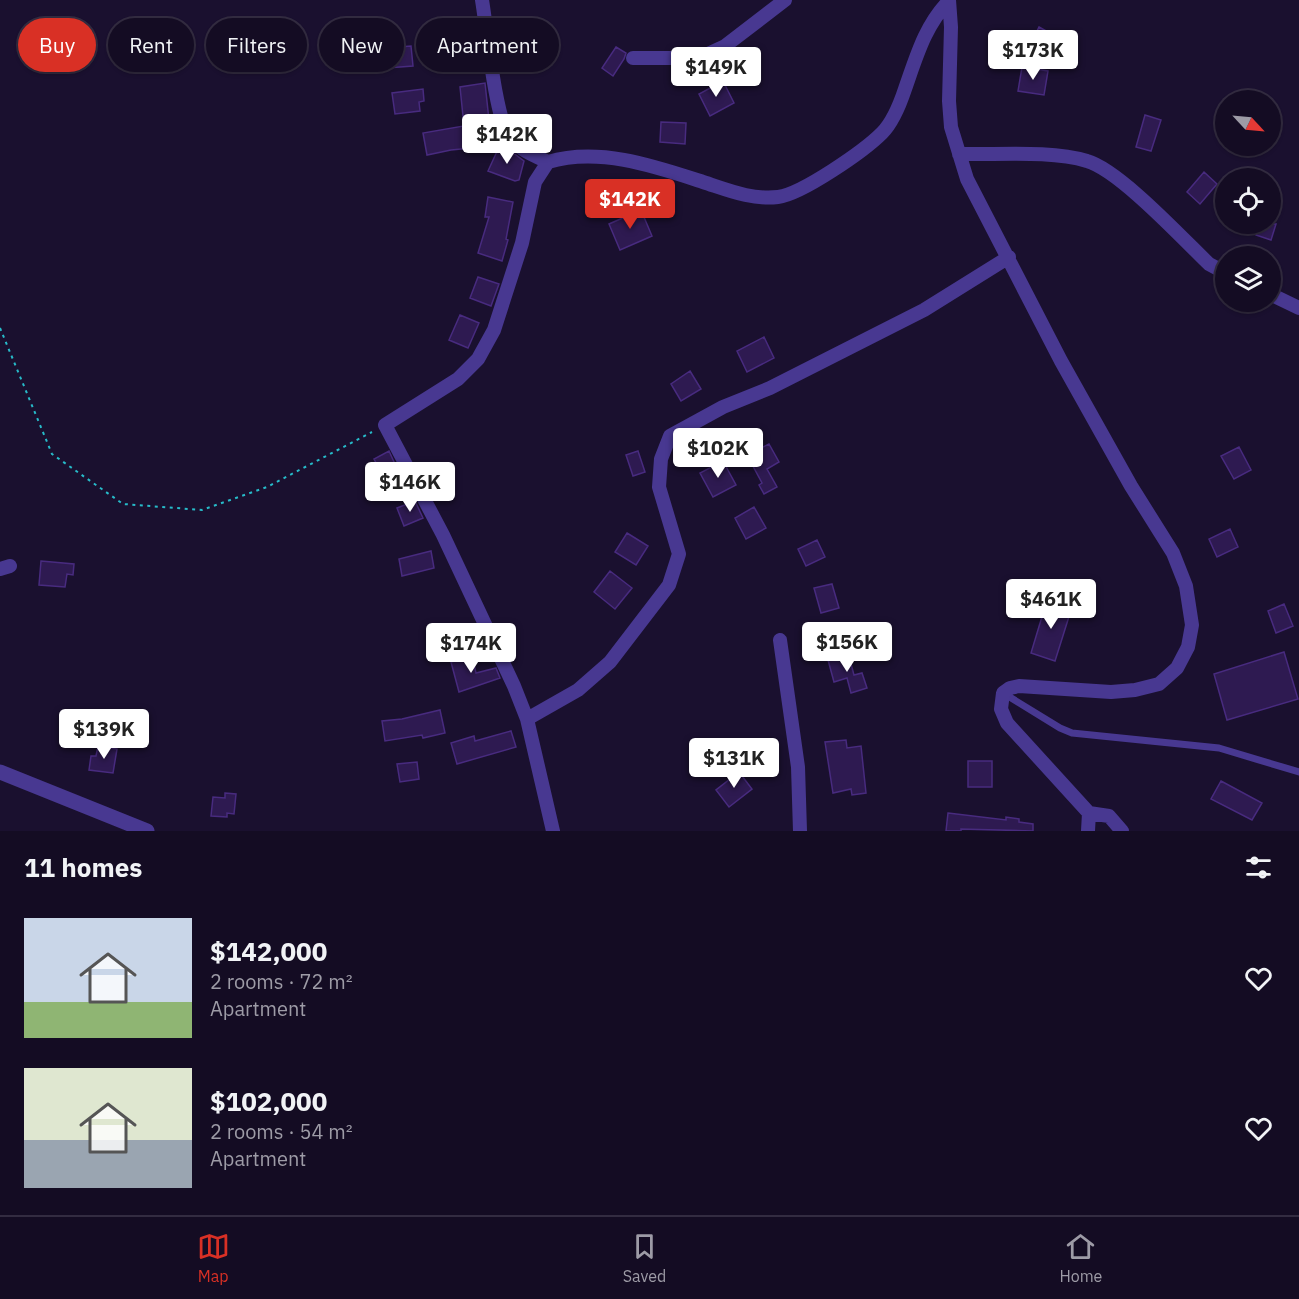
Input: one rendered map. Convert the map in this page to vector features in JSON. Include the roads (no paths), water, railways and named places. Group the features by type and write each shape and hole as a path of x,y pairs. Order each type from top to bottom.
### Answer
{"street":[{"path":"482,0 501,117 510,137 523,150 548,162"},
{"path":"633,58 699,58 725,46 785,0"},
{"path":"553,831 527,719 514,686 443,535 385,425 458,379 478,359 494,330 522,243 535,182 548,162 569,156 608,158 654,166 747,197 780,197 825,176 883,132 899,106 925,35 936,14 949,0"},
{"path":"949,0 951,127 967,179 1073,382 1131,486 1173,553 1186,586 1192,625 1188,647 1177,668 1159,684 1135,690 1111,692 1019,686 1003,693 1001,710 1007,723 1089,813 1109,816 1122,831"},
{"path":"959,154 1063,156 1089,161 1115,176 1215,267"},
{"path":"527,719 578,690 610,662 669,585 679,554 659,488 661,459 670,436 723,407 770,388 924,310 1009,257"},
{"path":"1281,299 1299,308"},
{"path":"780,639 798,767 800,831"},
{"path":"0,772 147,831"},
{"path":"1088,831 1089,813"}],"lane":[{"path":"1003,693 1072,733 1219,748 1299,772"}]}
